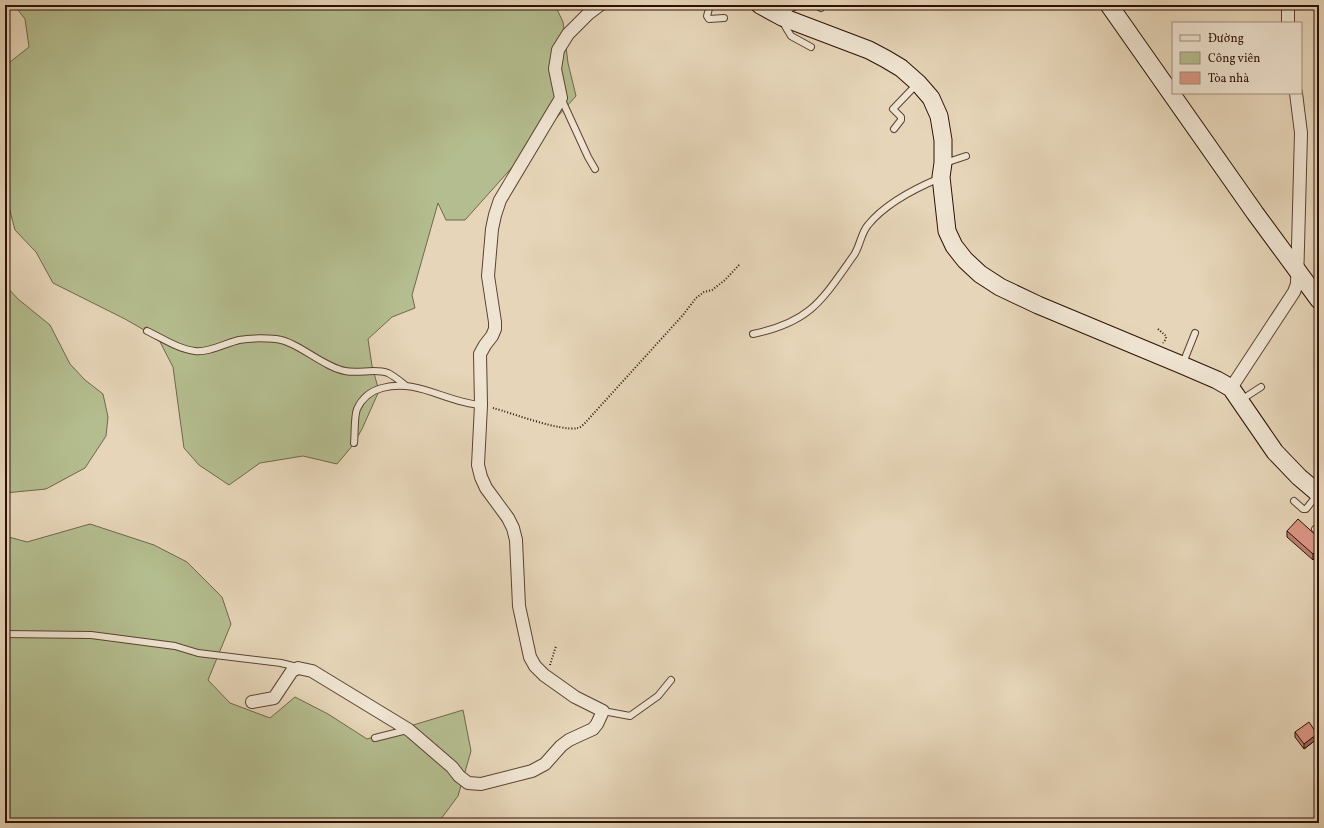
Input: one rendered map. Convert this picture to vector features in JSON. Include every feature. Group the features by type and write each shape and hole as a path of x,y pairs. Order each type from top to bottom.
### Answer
{"street":[{"path":"252,702 274,698 292,671 298,668 312,671 409,730 452,767 459,776 468,783 481,784 532,771 545,764 565,743 593,729 603,712 575,697 544,675 535,666 530,657 519,606 516,540 513,528 508,518 486,488 478,465 481,405 480,354 495,329 488,276 492,229 495,215 500,200 561,98 555,69 558,50 568,34 588,14 600,5"},
{"path":"760,5 784,18 869,50 901,68 918,83 931,98 939,116 943,140 942,170 947,231 954,246 965,260 980,274 1000,287 1038,305 1217,380 1236,395 1280,458 1319,494"},
{"path":"1109,5 1254,213 1319,300"},
{"path":"1288,5 1288,22"},
{"path":"1236,395 1294,292 1297,284 1301,133 1296,94"}],"lane":[{"path":"710,5 707,16 709,19 724,18"},
{"path":"800,5 791,8 786,12 784,26 791,36 811,47"},
{"path":"894,129 901,120 901,117 893,109 918,83"},
{"path":"561,98 588,157 596,169"},
{"path":"753,334 776,329 800,318 810,311 825,297 854,255 862,235 868,225 878,214 923,185 942,170 966,156"},
{"path":"147,331 181,348 197,351 239,340 278,340 298,347 333,367 346,371 386,372 405,385"},
{"path":"1182,365 1195,333"},
{"path":"354,443 357,410 365,397 375,390 390,386 405,385 421,388 469,404 481,405"},
{"path":"1236,395 1261,387"},
{"path":"1294,500 1303,509 1306,509 1319,494"},
{"path":"5,634 91,635 175,646 198,653 281,663 298,668"},
{"path":"603,712 630,716 658,696 671,680"},
{"path":"375,738 409,730"}],"path":[{"path":"481,405 537,421 567,428 578,428 585,423 683,315 696,298 704,292 712,290 725,280 739,265"},
{"path":"544,675 550,665 556,646"}],"green space":[{"path":"14,5 555,5 563,22 568,63 576,96 465,220 446,220 438,203 412,295 415,308 392,317 368,339 372,366 379,391 353,445 337,464 303,456 260,463 229,485 199,465 184,448 173,367 158,338 125,319 53,283 36,252 15,230 5,192 5,66 29,47 25,19"},
{"path":"5,285 18,299 50,325 70,364 85,380 103,394 108,417 106,436 85,468 46,489 5,493"},
{"path":"90,524 154,545 187,562 222,597 231,624 208,680 230,703 270,718 295,697 328,714 367,739 463,710 471,751 458,796 438,823 5,823 5,536 27,542"}],"building":[{"path":"1298,519 1319,538 1319,548 1313,554 1287,531"},
{"path":"1309,722 1317,734 1304,744 1295,732"}]}
